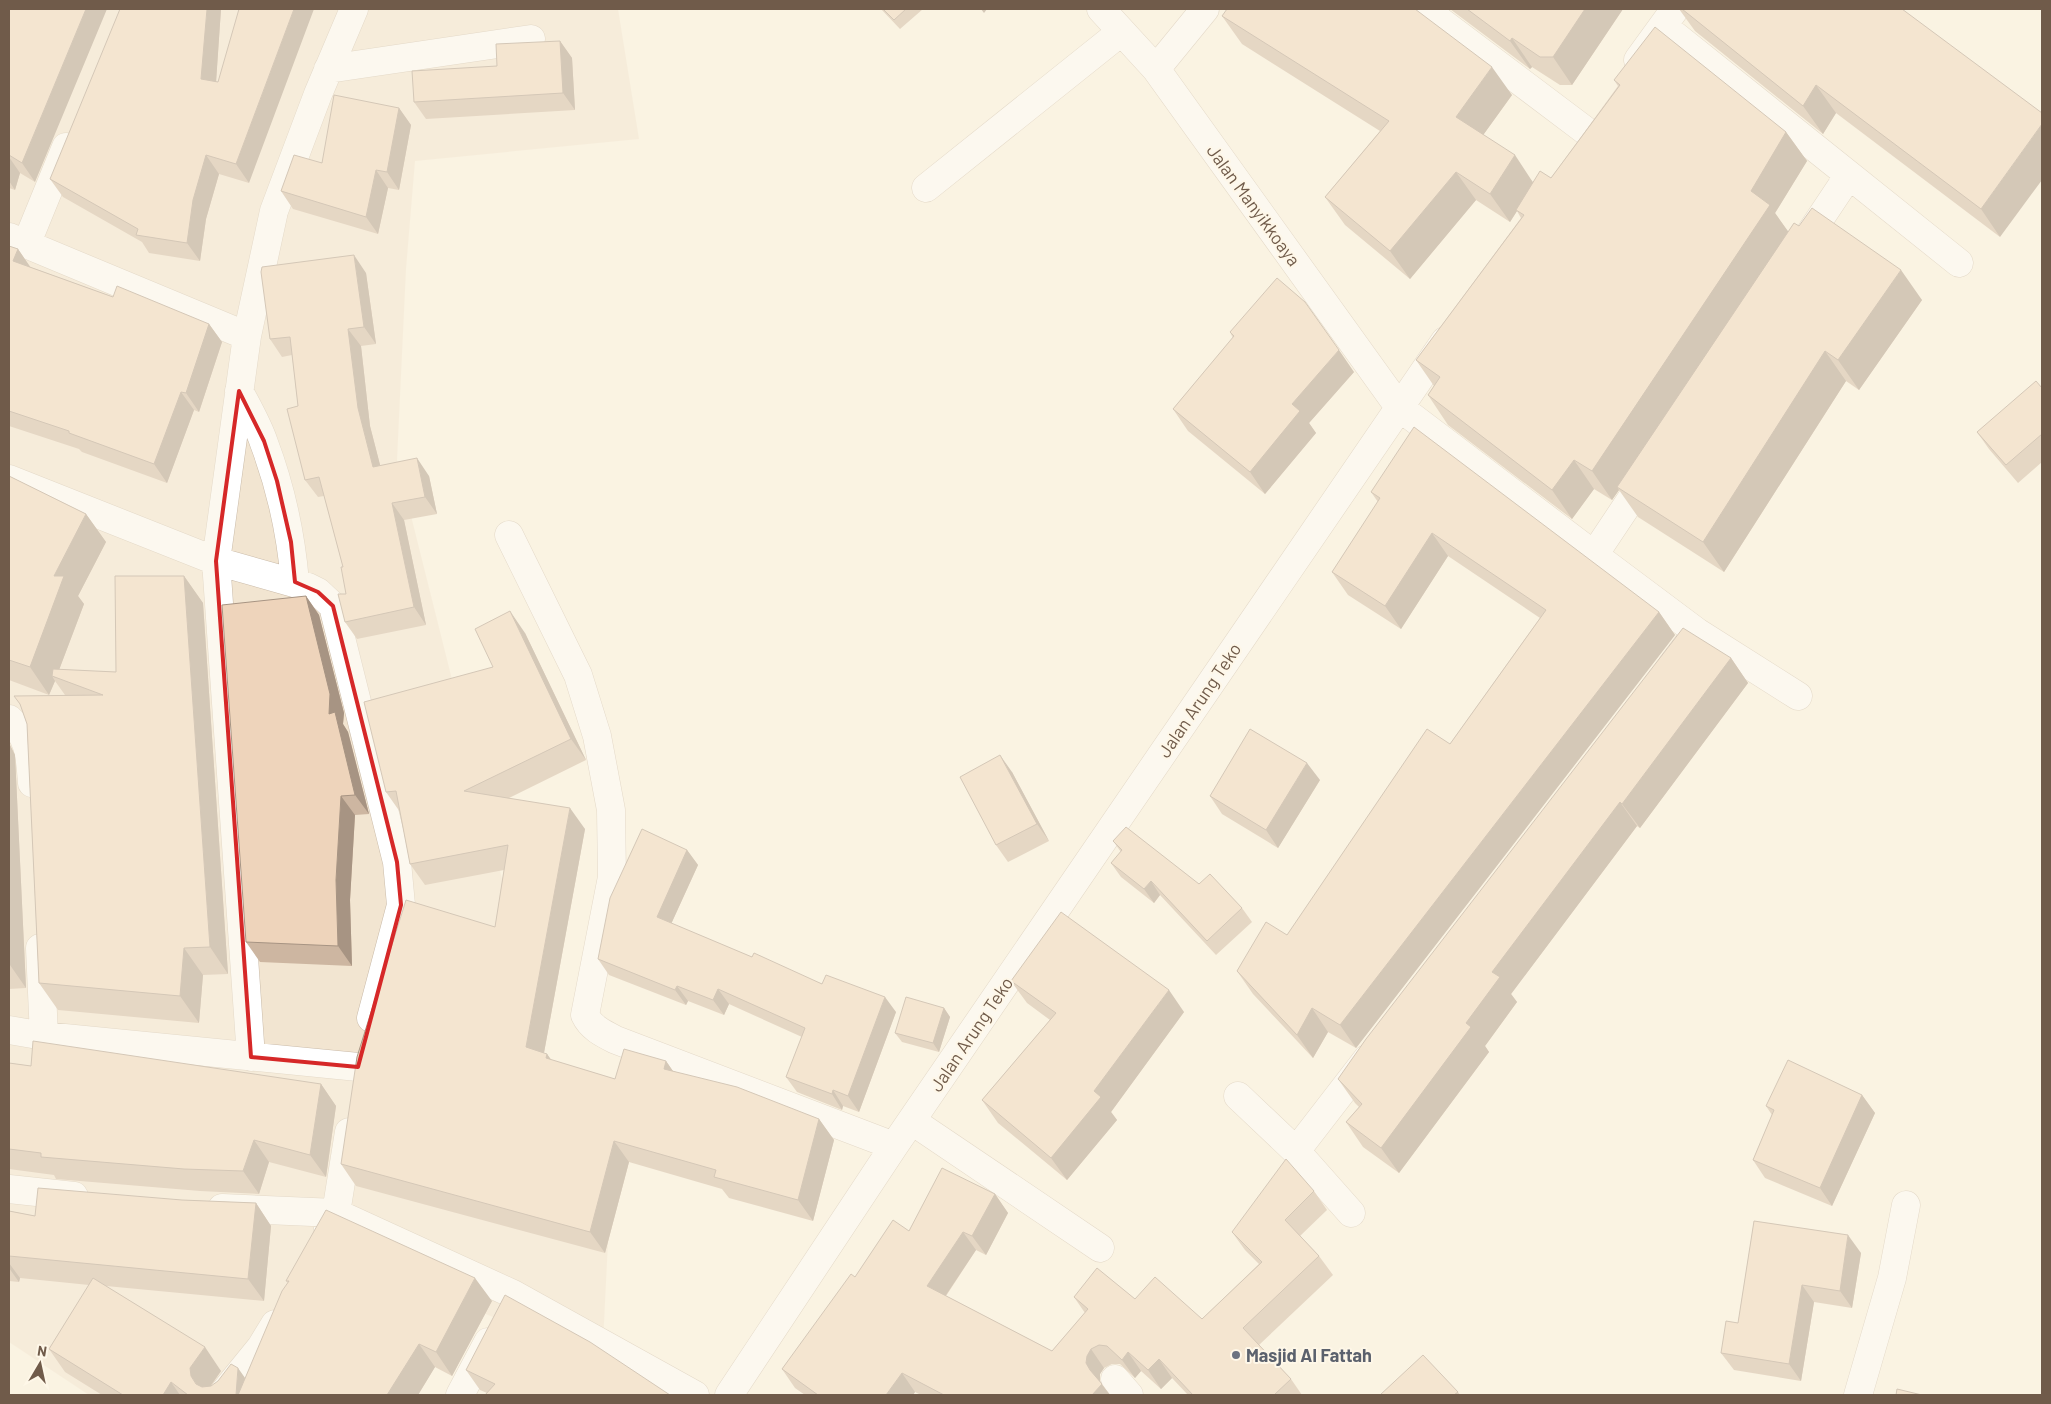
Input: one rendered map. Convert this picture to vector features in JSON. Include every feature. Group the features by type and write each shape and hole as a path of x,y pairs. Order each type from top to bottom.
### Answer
{"street":[{"path":"251,1058 216,561 247,336 274,211 328,69 354,9"},
{"name":"Jalan Manyikkoaya","path":"1101,9 1156,69 1399,406 1594,556 1697,632 1798,696"},
{"path":"1156,69 1205,9"},
{"path":"1424,9 1586,131"},
{"path":"1625,78 1669,17 1849,175 1960,263"},
{"path":"926,188 1121,32"},
{"path":"328,69 531,39"},
{"path":"1571,155 1602,108"},
{"path":"75,127 17,241 247,336"},
{"path":"1788,266 1849,175"},
{"name":"Jalan Arung Teko","path":"728,1395 894,1146 1399,406 1462,317"},
{"path":"239,391 264,441 277,481 292,542 295,582"},
{"path":"1594,556 1666,448"},
{"path":"9,479 216,561 295,582 318,592 333,606 397,862 401,905 362,1051 336,1213 318,1247"},
{"path":"509,534 578,675 597,736 611,810 612,877 585,1015 586,1019 602,1034 616,1040 894,1146"},
{"path":"1656,685 1697,632"},
{"path":"9,719 24,738 30,752 33,811"},
{"path":"38,919 44,1036"},
{"path":"9,1030 44,1036 251,1058 362,1051"},
{"path":"1296,1151 1380,1042"},
{"path":"1238,1096 1296,1151 1351,1213"},
{"path":"912,1121 1100,1248"},
{"path":"9,1189 101,1198"},
{"path":"1858,1395 1892,1278 1906,1205"},
{"path":"199,1207 336,1213 513,1294 695,1395"},
{"path":"460,1395 513,1294"},
{"path":"222,1395 261,1347 290,1298"}],"highlighted area":[{"path":"239,391 264,441 277,481 291,542 295,582 318,592 333,606 397,862 401,905 358,1067 251,1057 216,561"}],"shaded area":[{"path":"9,9 618,9 639,139 415,161 406,269 397,460 505,891 444,1107 612,1161 602,1363 313,1241 241,1395 89,1395 9,1342"}],"building":[{"path":"9,9 86,9 22,163 9,155"},
{"path":"120,9 207,9 201,79 218,82 239,9 294,9 236,164 206,155 193,200 187,243 136,235 138,229 50,179"},
{"path":"883,9 906,9 894,20"},
{"path":"1227,9 1415,9 1492,67 1456,117 1515,155 1490,194 1456,172 1390,251 1325,197 1389,121 1222,16"},
{"path":"1467,9 1585,9 1553,57 1540,57 1512,38 1510,41"},
{"path":"1682,9 1902,9 2042,113 2042,124 1981,209 1816,85 1803,106"},
{"path":"1655,27 1786,132 1751,191 1770,205 1592,471 1574,460 1552,490 1428,395 1440,377 1416,360 1524,215 1516,210 1540,171 1551,178 1620,85 1614,80"},
{"path":"560,41 563,93 414,102 412,71 497,66 496,44"},
{"path":"334,95 399,108 387,172 376,170 366,217 281,191 294,155 322,163"},
{"path":"1812,208 1901,270 1838,360 1825,351 1703,542 1617,487 1794,223 1799,226"},
{"path":"9,246 18,249 13,261 113,297 117,286 209,324 186,393 181,392 154,464 69,433 69,431 9,411"},
{"path":"354,255 364,327 348,329 358,408 373,467 417,458 425,497 392,503 414,607 345,622 338,594 346,594 341,567 343,567 319,477 305,480 287,409 298,406 290,337 270,339 261,272 262,267"},
{"path":"1277,278 1305,302 1339,350 1292,404 1300,411 1250,472 1173,409 1234,336 1230,332"},
{"path":"2036,381 2042,388 2042,434 2006,465 1977,432"},
{"path":"1414,427 1659,612 1340,1025 1312,1008 1297,1035 1237,971 1266,922 1287,935 1427,729 1450,744 1546,610 1432,533 1385,606 1332,572 1380,498 1371,492"},
{"path":"9,476 86,514 54,576 64,576 30,667 9,660"},
{"path":"115,576 184,576 210,947 184,948 180,996 39,983 27,724 20,704 14,696 103,695 52,676 53,669 116,672"},
{"path":"306,596 330,694 329,714 335,712 355,795 341,796 336,880 338,946 246,942 222,605"},
{"path":"510,611 571,739 464,791 570,808 526,1047 547,1054 546,1058 615,1079 624,1049 666,1061 664,1069 737,1087 819,1119 798,1200 714,1177 716,1170 614,1141 590,1232 341,1164 357,1057 406,900 495,927 508,845 410,864 396,791 386,792 364,702 493,667 475,629"},
{"path":"1683,628 1731,658 1622,804 1620,802 1492,972 1500,977 1466,1023 1471,1027 1381,1148 1346,1122 1362,1104 1338,1079 1366,1039"},
{"path":"1250,729 1307,763 1266,830 1210,796"},
{"path":"1000,755 1037,824 996,845 960,777"},
{"path":"1126,827 1199,884 1210,874 1242,908 1207,941 1151,881 1144,889 1111,863 1122,850 1113,841"},
{"path":"642,829 687,850 657,917 752,957 754,953 822,984 826,975 885,997 848,1096 833,1090 832,1094 786,1077 805,1028 718,989 713,1000 677,986 675,990 598,959 610,898"},
{"path":"1061,912 1169,990 1094,1091 1101,1097 1051,1158 982,1100 1056,1013 1011,981"},
{"path":"906,997 944,1008 933,1043 895,1033"},
{"path":"33,1041 321,1084 310,1155 254,1140 243,1171 184,1169 41,1157 41,1153 9,1149 9,1063 31,1066"},
{"path":"1788,1060 1862,1095 1820,1188 1753,1160 1774,1110 1766,1106"},
{"path":"1286,1159 1314,1191 1285,1220 1319,1256 1243,1328 1291,1379 1274,1395 1193,1395 1159,1359 1148,1370 1128,1352 1122,1360 1107,1346 1099,1345 1091,1349 1086,1363 1102,1384 1092,1395 944,1395 902,1373 886,1395 818,1395 782,1369 851,1274 855,1277 893,1220 909,1231 942,1168 995,1194 972,1236 963,1232 927,1286 1052,1351 1088,1309 1074,1297 1097,1268 1135,1299 1155,1277 1202,1319 1262,1262 1232,1232"},
{"path":"38,1188 182,1200 256,1203 248,1279 9,1256 9,1211 35,1216"},
{"path":"326,1210 475,1278 436,1352 419,1344 387,1395 238,1395 282,1291 289,1281 286,1281"},
{"path":"1754,1221 1848,1235 1840,1291 1802,1285 1789,1364 1721,1353 1726,1321 1738,1323"},
{"path":"93,1278 205,1347 190,1368 191,1376 196,1384 202,1387 211,1386 218,1381 231,1364 238,1368 236,1395 188,1395 171,1382 163,1395 123,1395 49,1349"},
{"path":"505,1295 590,1342 670,1395 485,1395 495,1384 466,1370"},
{"path":"1423,1355 1458,1392 1454,1395 1380,1395"},
{"path":"1897,1389 1922,1395 1896,1395"}],"place":[{"name":"Masjid Al Fattah","path":"1236,1355"}]}
